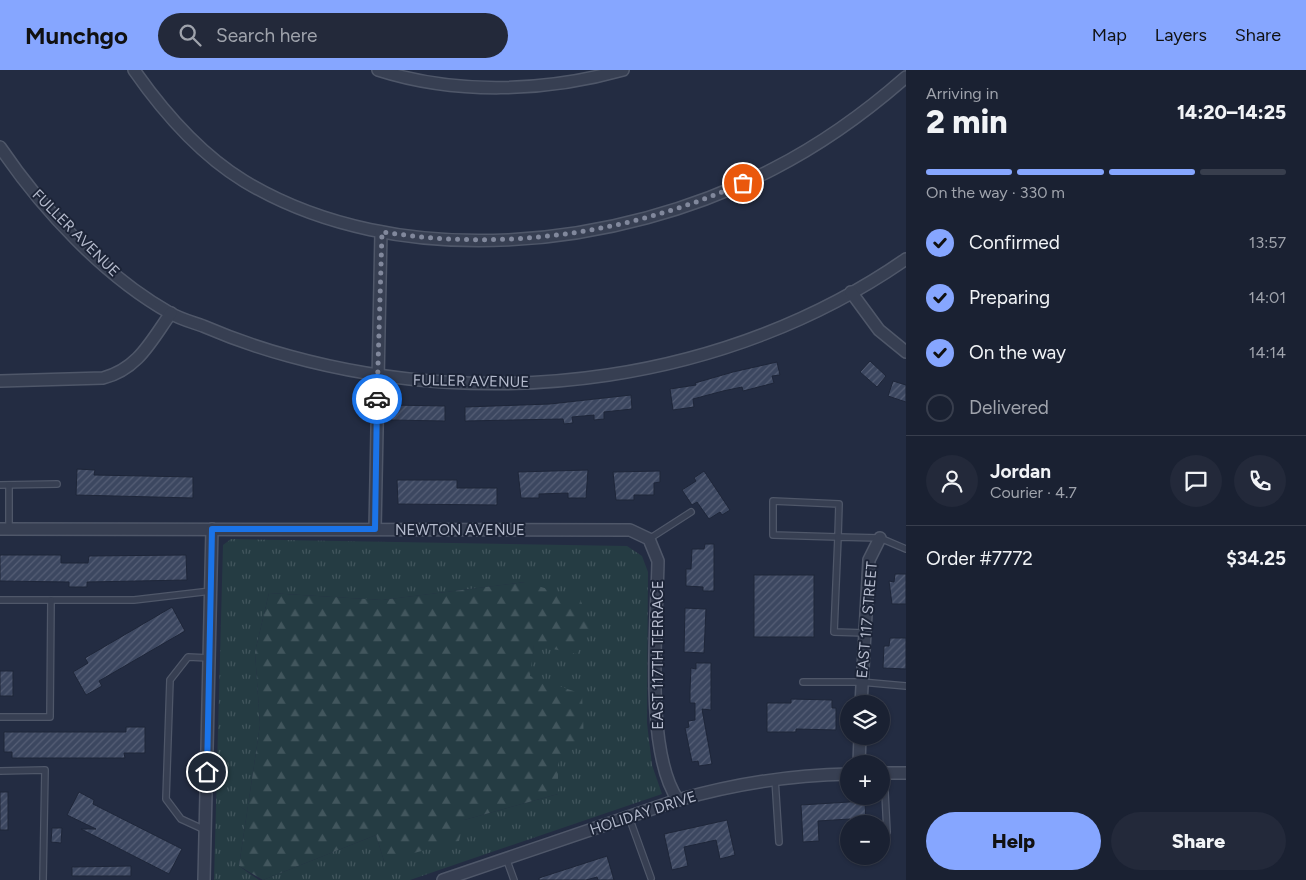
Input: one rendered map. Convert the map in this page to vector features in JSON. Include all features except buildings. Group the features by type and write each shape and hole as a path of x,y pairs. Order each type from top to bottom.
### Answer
{"street":[{"path":"134,70 164,111 199,146 243,180 292,207 339,223 382,232 450,239 517,239 583,232 649,218 712,196 773,169 831,136 876,103 906,77"},
{"path":"378,70 410,79 458,86 506,88 555,84 624,70"},
{"name":"FULLER AVENUE","path":"0,148 47,209 103,264 171,314 256,347 331,368 421,382 513,385 604,376 693,357 779,327 851,292 906,258"},
{"path":"375,529 377,375 382,232"},
{"path":"851,292 879,330 906,352"},
{"path":"0,381 103,378 117,374 134,364 171,314"},
{"name":"NEWTON AVENUE","path":"4,529 630,530 648,539"},
{"path":"204,880 212,529"},
{"name":"EAST 117 STREET","path":"861,695 869,560 880,538"},
{"name":"EAST 117TH TERRACE","path":"648,539 658,561 656,720 664,768 673,793 678,800"},
{"path":"890,773 906,773"},
{"name":"HOLIDAY DRIVE","path":"443,880 678,800 716,790 775,779 840,775"}],"lane":[{"path":"0,485 57,484"},
{"path":"4,529 9,485"},
{"path":"865,633 834,632 838,537 839,504 773,501 773,536 838,537 880,538 906,549"},
{"path":"648,539 691,512"},
{"path":"0,600 134,600 211,590"},
{"path":"0,716 50,718 52,600"},
{"path":"205,830 180,819 166,799 170,680 188,657 209,658"},
{"path":"804,682 861,682 906,686"},
{"path":"0,771 45,770 43,880"},
{"path":"775,779 779,842"},
{"path":"629,817 651,878"},
{"path":"506,858 514,880"}],"green space":[{"path":"231,539 627,546 642,556 648,572 647,723 652,765 662,794 410,880 263,880 376,835 384,861 464,820 558,794 529,676 534,644 525,582 382,600 269,593 255,652 260,725 239,866 259,880 214,880 223,545"},
{"path":"525,582 580,599 591,626 577,654 534,645 530,676 582,694 584,741 558,759 558,794 464,820 459,841 384,861 376,835 263,880 239,866 260,725 255,652 269,593 382,600"}],"way so far":[{"path":"377,399 382,232 450,239 517,239 583,232 649,218 743,183"}],"route":[{"path":"207,772 212,529 375,529 377,399"}]}
